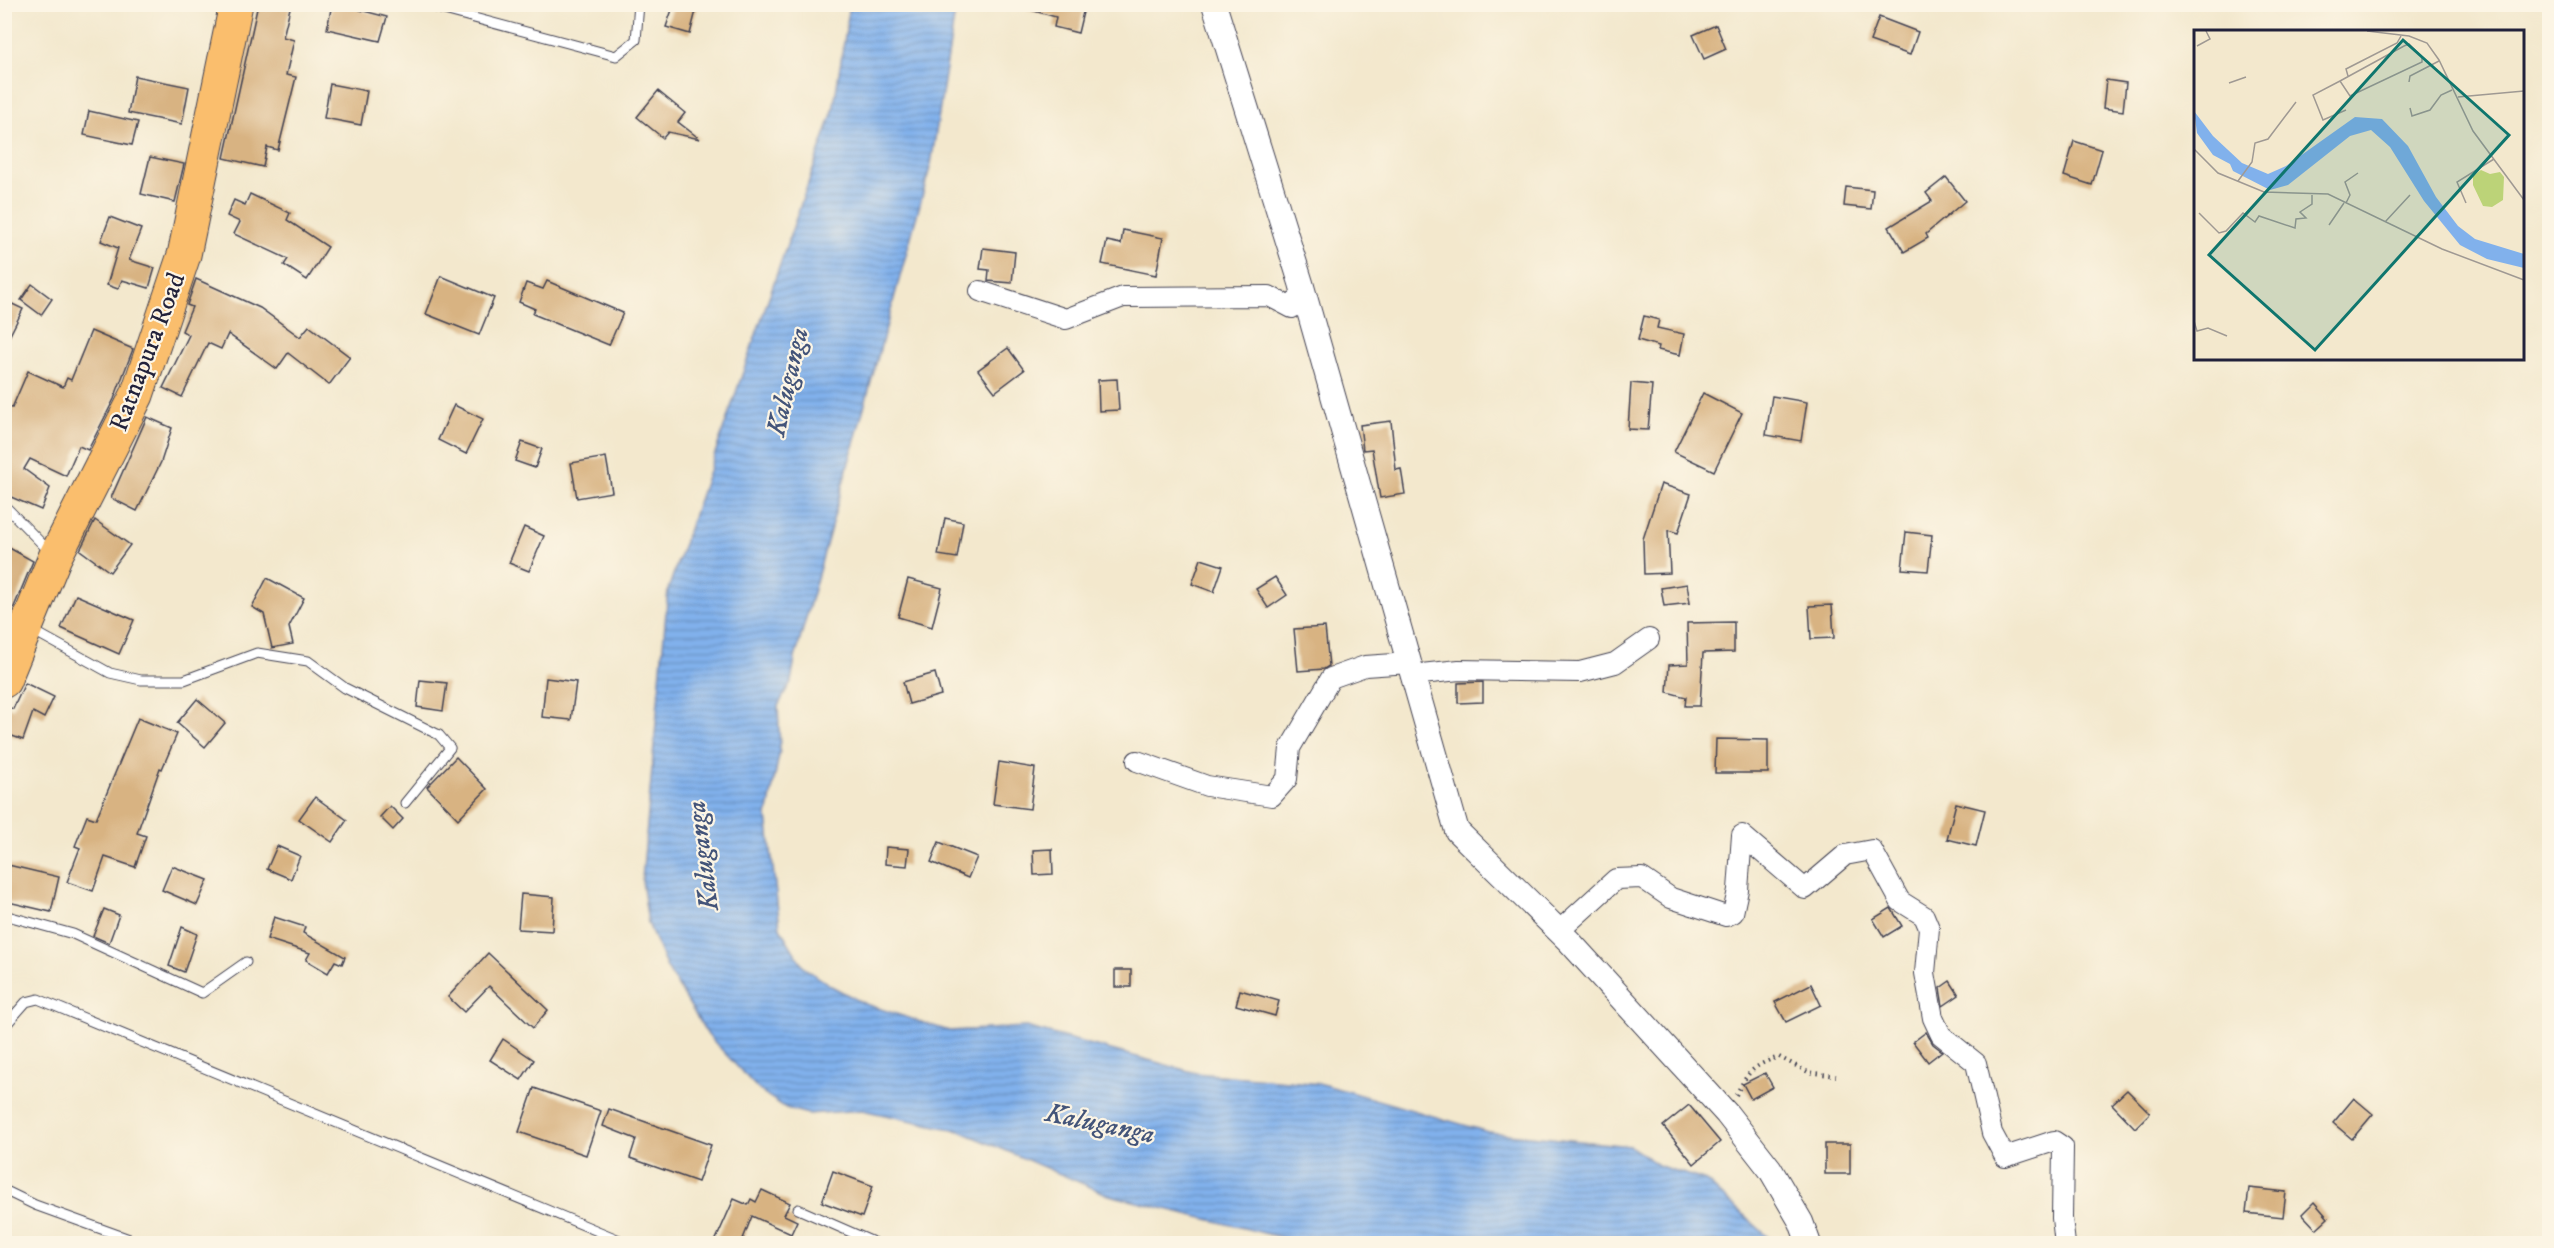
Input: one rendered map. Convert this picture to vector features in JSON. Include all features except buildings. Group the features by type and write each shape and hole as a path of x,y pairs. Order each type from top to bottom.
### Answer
{"highway":[{"name":"Ratnapura Road","path":"4,681 55,557 137,395 184,255 236,4"}],"street":[{"path":"1214,4 1303,291 1457,831 1559,931 1726,1114 1770,1170 1802,1222 1809,1244"},
{"path":"980,291 1066,319 1123,297 1269,296 1292,308 1303,291"},
{"path":"1137,760 1207,786 1272,796 1287,778 1290,748 1331,678 1365,666 1580,672 1615,663 1649,639"},
{"path":"1559,931 1616,879 1642,879 1671,898 1726,916 1733,913 1738,890 1742,835 1805,889 1845,855 1872,850 1900,902 1924,916 1929,928 1925,972 1933,1018 1941,1035 1976,1063 1992,1133 2006,1157 2054,1141 2063,1147 2062,1218 2065,1244"}],"lane":[{"path":"422,4 616,56 636,40 639,4"},
{"path":"4,505 55,557"},
{"path":"25,626 110,672 141,680 184,680 257,653 308,661 345,688 439,735 450,748 405,803"},
{"path":"4,915 73,934 202,993 246,962"},
{"path":"4,1027 26,1002 38,999 629,1244"},
{"path":"4,1190 34,1205 142,1244"},
{"path":"798,1209 878,1244"}],"path":[{"path":"1726,1114 1744,1079 1757,1064 1779,1057 1808,1072 1836,1076"}],"water":[{"name":"Kaluganga","path":"850,4 956,5 931,164 795,658 791,682 778,706 780,750 767,816 780,928 803,967 833,987 865,1004 949,1031 1026,1027 1196,1073 1322,1084 1488,1132 1630,1146 1660,1166 1706,1181 1767,1236 1771,1243 1304,1243 1109,1195 960,1131 862,1110 808,1114 786,1108 759,1090 708,1035 667,968 648,923 642,880 668,590 833,111"}]}
